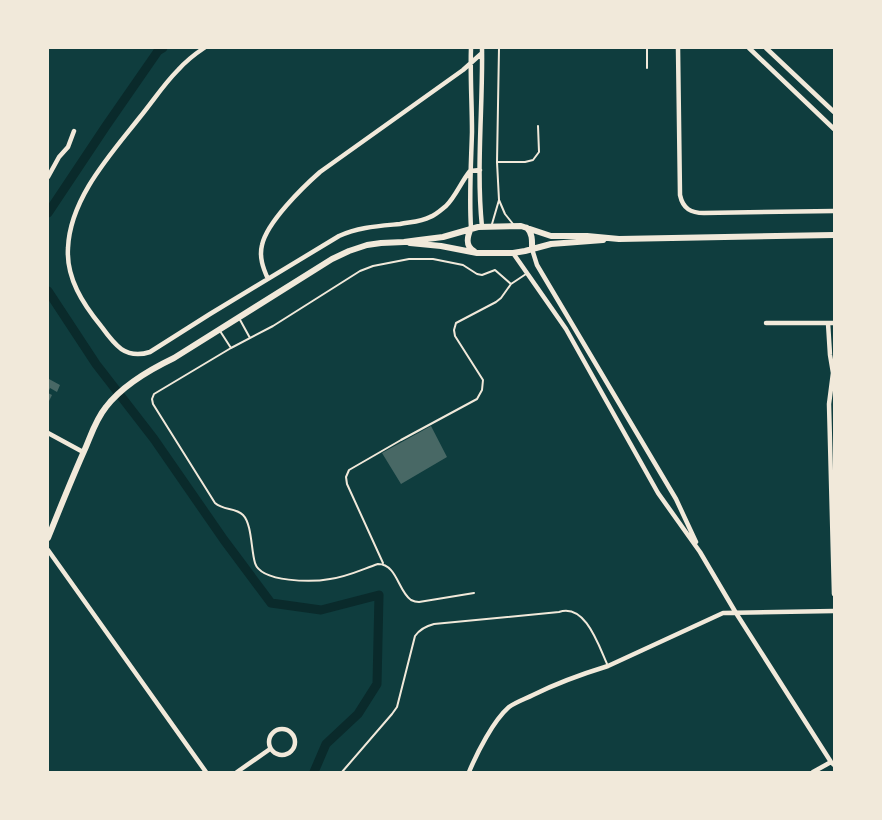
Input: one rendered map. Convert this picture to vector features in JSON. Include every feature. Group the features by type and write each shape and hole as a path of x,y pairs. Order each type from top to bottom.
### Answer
{"main road":[{"path":"520,226 531,233 532,249"},
{"path":"160,365 332,259 358,248 381,243 443,238 471,228 482,227 520,226 551,236 587,236 619,239"},
{"path":"471,228 468,244 471,250 477,253"},
{"path":"404,242 441,246 477,253 513,253 552,244 619,239 834,235"},
{"path":"48,538 83,452 102,412 115,397 181,349 263,299 280,291"}],"street":[{"path":"204,48 190,58 169,80 95,175 78,207 71,229 68,255 71,274 78,292 111,340 124,351 134,354 150,352 346,232 367,227 412,222 430,217 452,200 470,171 480,170"},
{"path":"471,48 471,228"},
{"path":"678,48 680,195 683,204 691,211 697,213 834,211"},
{"path":"749,48 834,128"},
{"path":"766,48 834,110 824,118"},
{"path":"268,279 262,263 261,251 264,239 275,221 301,189 320,172 463,70 482,50"},
{"path":"482,50 480,170 482,227"},
{"path":"463,70 482,76"},
{"path":"802,97 812,91"},
{"path":"48,177 59,157 68,147 74,131"},
{"path":"532,249 537,265 676,499 700,552"},
{"path":"513,253 566,329 658,493 700,552 736,613 833,763 814,772"},
{"path":"766,323 834,323"},
{"path":"828,323 833,373 829,396 833,468 834,594"},
{"path":"48,433 83,452"},
{"path":"48,550 206,772"},
{"path":"469,772 482,744 508,708 556,685 608,666 723,613 834,611"},
{"path":"287,729 294,735 294,748 287,754 278,754 270,749 269,736 275,730 287,729"},
{"path":"237,772 270,749"}],"lane":[{"path":"490,227 496,214 499,200 497,162 499,48 507,48"},
{"path":"647,48 647,68"},
{"path":"497,162 525,162 533,160 539,152 538,126"},
{"path":"499,200 508,218 520,226"},
{"path":"474,592 419,602 412,601 388,567 383,564 331,579 294,580 274,577 262,572 255,565 247,521 242,514 235,510 215,504 153,404 152,399 154,394 231,348 273,326 360,271 409,259 433,259 464,265 477,274 482,275 495,270 511,284"},
{"path":"383,564 348,484 346,477 349,470 477,399 482,390 483,380 455,336 456,323 496,302 511,284 528,273"},
{"path":"239,318 250,338"},
{"path":"219,330 231,348"},
{"path":"342,772 397,707 415,636 428,626 565,610 583,617 608,666"}],"building":[{"path":"49,379 60,385 57,392 50,388 48,393"},
{"path":"48,393 52,395 48,403"},
{"path":"431,426 447,457 401,484 382,453"}],"waterway":[{"path":"48,213 158,51 163,48"},
{"path":"48,291 96,364 154,439 224,540 271,603 321,610 379,595 377,684 358,714 326,744 314,772"}]}
